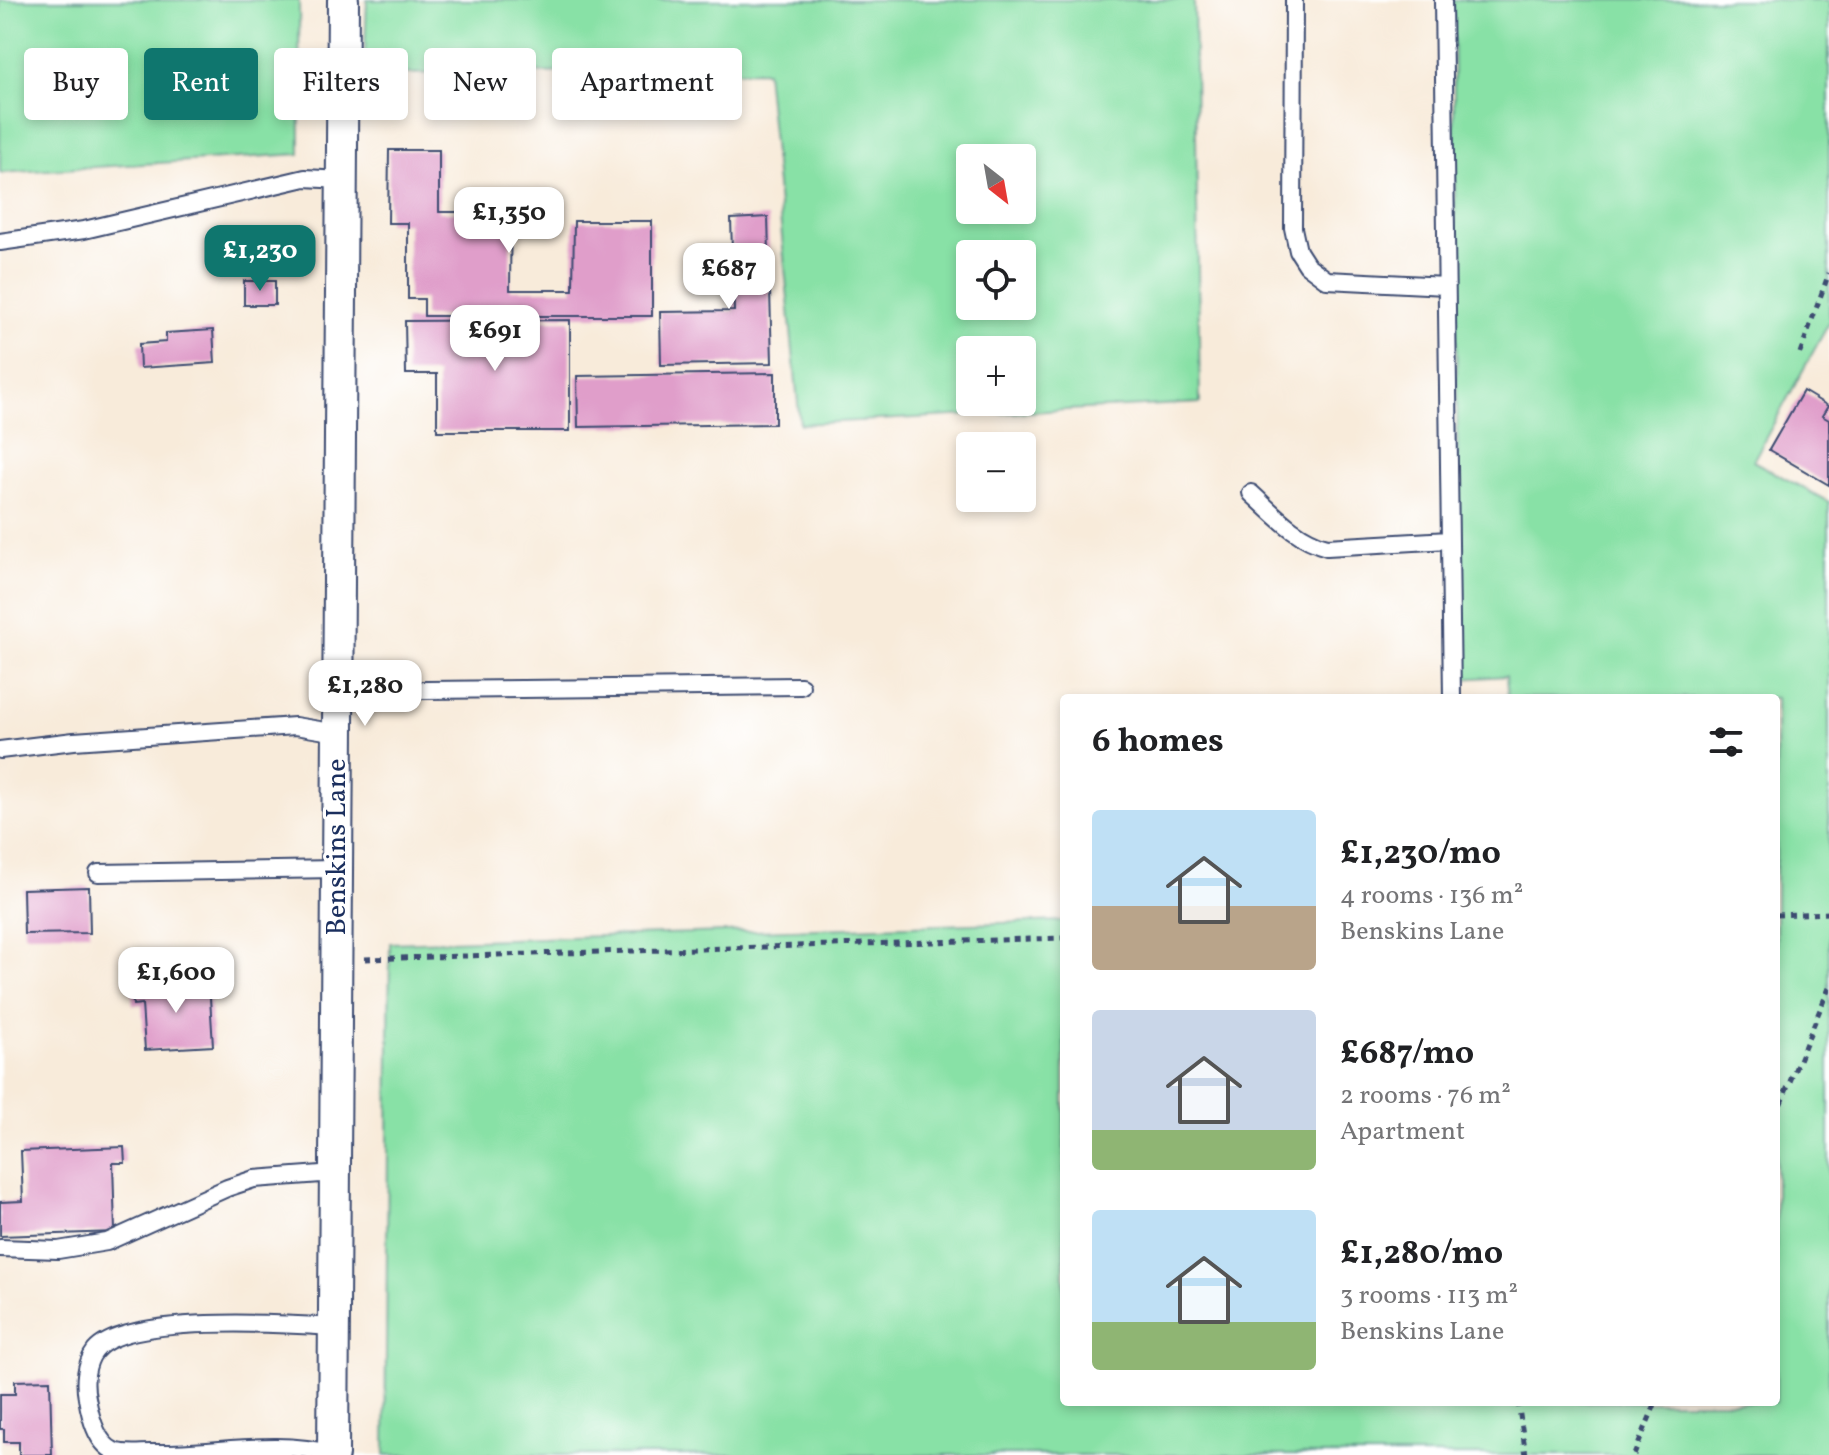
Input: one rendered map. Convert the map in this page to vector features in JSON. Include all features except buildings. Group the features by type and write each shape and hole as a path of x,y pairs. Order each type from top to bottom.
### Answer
{"street":[{"name":"Benskins Lane","path":"333,1454 343,0"}],"lane":[{"path":"1294,0 1293,228 1298,251 1307,265 1327,280 1446,286"},
{"path":"1443,0 1452,694"},
{"path":"0,242 84,230 305,178 341,180"},
{"path":"1251,493 1293,531 1312,543 1327,547 1449,540"},
{"path":"338,691 801,686"},
{"path":"0,750 74,741 295,726 338,733"},
{"path":"98,873 337,869"},
{"path":"0,1248 58,1250 107,1242 254,1179 335,1173"},
{"path":"333,1454 290,1449 119,1453 110,1449 96,1431 85,1381 87,1364 95,1351 122,1334 163,1327 270,1324 334,1327"}],"path":[{"path":"1800,353 1829,273"},
{"path":"1780,915 1829,913"},
{"path":"336,960 1060,938"},
{"path":"1780,1105 1829,988"},
{"path":"1519,1406 1526,1455"},
{"path":"1634,1455 1654,1406"}],"green space":[{"path":"0,0 299,0 299,48 274,48 274,120 300,120 300,154 0,173"},
{"path":"367,0 1194,0 1200,403 1036,412 1036,336 956,336 956,416 800,424 766,71 742,71 742,48 552,48 552,73 536,73 536,48 424,48 424,74 408,74 408,48 365,48"},
{"path":"1453,0 1829,0 1829,323 1753,461 1829,502 1829,1455 385,1455 390,943 1060,921 1060,1406 1780,1406 1780,694 1508,694 1506,676 1460,679"}]}
